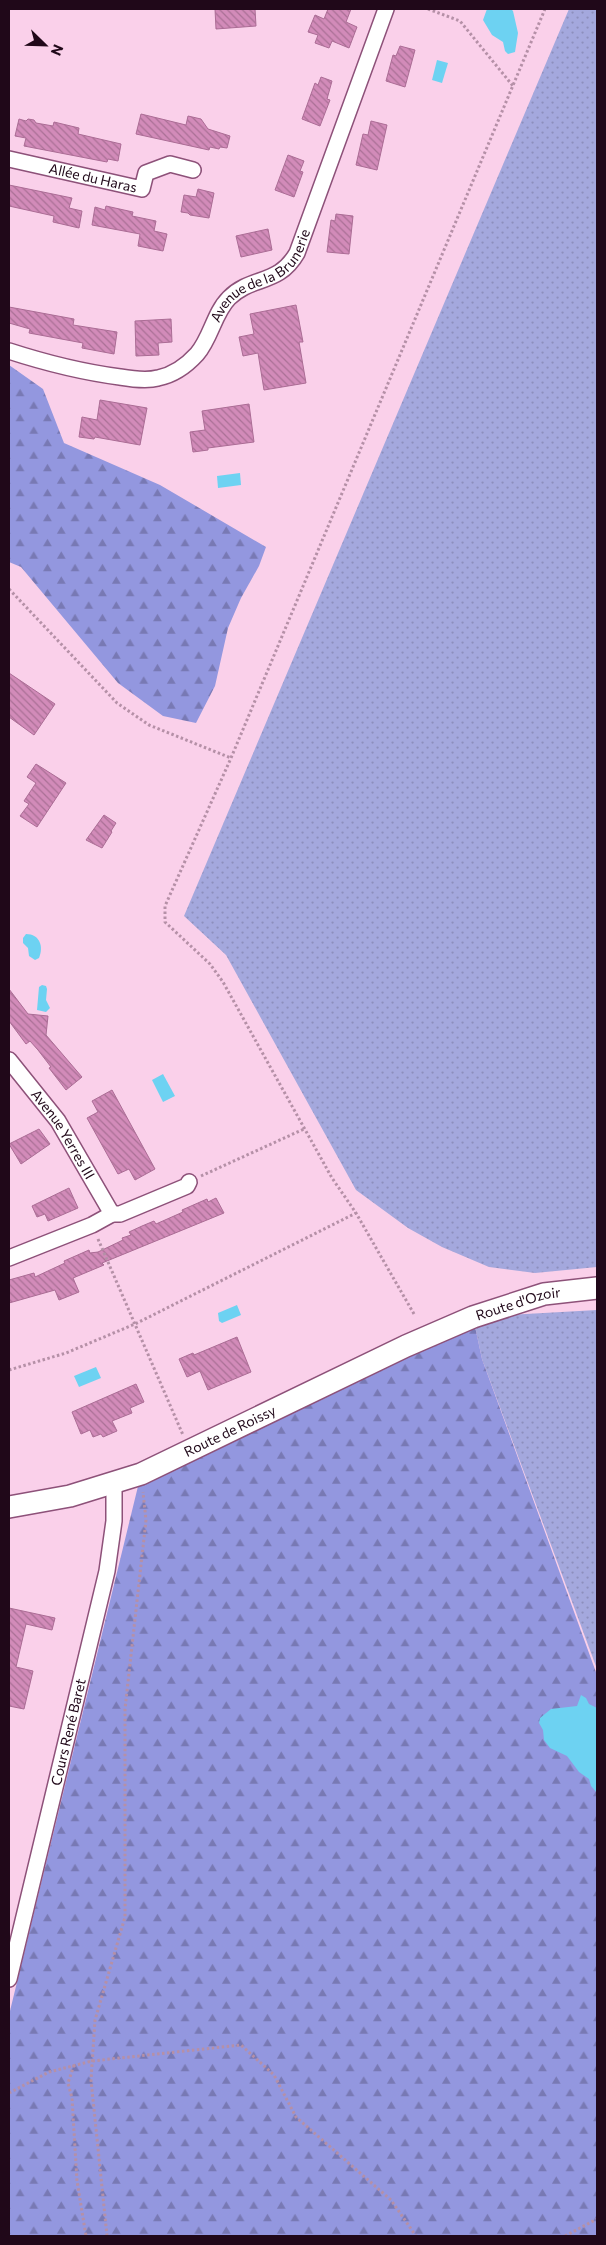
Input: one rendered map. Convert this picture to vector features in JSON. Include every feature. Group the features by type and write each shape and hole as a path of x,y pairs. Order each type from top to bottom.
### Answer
{"main road":[{"name":"Route d'Ozoir","path":"442,1330 473,1317 544,1294 597,1288"},
{"name":"Route de Roissy","path":"9,1507 70,1496 141,1474 189,1449 442,1330"}],"street":[{"name":"Avenue de la Brunerie","path":"9,351 83,372 130,378 156,379 173,373 188,363 203,346 228,299 240,289 280,273 297,253 386,9"},
{"name":"Allée du Haras","path":"9,159 142,188 146,174 170,164 193,170"},
{"name":"Avenue Yerres III","path":"9,1060 58,1121 112,1214"},
{"path":"9,1258 92,1225 112,1214 120,1214 187,1186 190,1182"},
{"name":"Cours René Baret","path":"9,1979 107,1571 114,1521 114,1483"}],"path":[{"path":"428,9 460,21 513,86"},
{"path":"414,1314 356,1213 332,1178 223,982 210,964 165,922 165,906 231,758 545,9"},
{"path":"9,589 117,703 149,725 231,758"},
{"path":"190,1182 304,1129"},
{"path":"9,1370 66,1353 135,1324 356,1213"},
{"path":"92,1225 189,1449"},
{"path":"101,2236 107,2235 90,2080 95,2020 125,1917 125,1710 146,1520 141,1474"},
{"path":"9,2093 49,2072 92,2061 241,2045 274,2075 296,2117 391,2200 416,2236"},
{"path":"74,2066 68,2083 72,2098 77,2181 86,2236"},
{"path":"565,2236 597,2219"}],"shaded area":[{"path":"487,9 511,9 513,11 518,33 515,52 508,54 505,51 503,42 492,35 483,20"},
{"path":"569,9 597,9 597,1267 535,1273 489,1267 442,1247 408,1228 356,1190 226,955 184,916"},
{"path":"437,60 448,63 442,83 432,80"},
{"path":"240,473 241,485 218,488 217,476"},
{"path":"26,934 35,936 40,942 39,958 35,960 29,956 28,948 23,943 23,938"},
{"path":"42,985 46,986 46,1000 50,1008 46,1012 37,1010 39,987"},
{"path":"163,1074 175,1096 163,1102 152,1080"},
{"path":"237,1305 241,1315 222,1323 219,1321 218,1313"},
{"path":"597,1310 597,1669 482,1359 473,1317"},
{"path":"96,1367 101,1378 79,1387 74,1376"},
{"path":"581,1695 586,1698 589,1704 597,1708 597,1793 591,1786 589,1779 579,1772 567,1756 550,1748 544,1740 543,1730 539,1723 540,1718 551,1709 577,1706"}],"green space":[{"path":"9,365 43,389 64,443 160,485 266,547 259,566 241,598 228,628 215,686 196,723 163,716 118,683 21,567 9,562"},
{"path":"473,1317 482,1359 597,1675 597,2236 9,2236 9,2015 141,1474"}],"building":[{"path":"215,9 255,9 256,26 216,29"},
{"path":"328,9 351,9 346,22 357,27 349,48 332,41 329,48 315,43 318,35 308,32 315,15 324,19"},
{"path":"400,46 415,50 405,87 386,81 393,55 396,56"},
{"path":"321,77 332,81 327,99 330,100 320,126 302,119 315,83 318,85"},
{"path":"141,114 186,125 188,116 201,119 208,129 230,136 227,148 210,147 209,150 136,134"},
{"path":"19,119 26,121 28,119 34,120 36,123 53,126 54,122 79,128 78,134 121,144 118,161 108,159 107,162 24,146 26,138 15,136"},
{"path":"371,121 387,125 377,170 356,165 363,134 368,135"},
{"path":"288,155 304,161 300,171 303,172 294,197 275,190"},
{"path":"9,185 72,198 69,208 82,211 79,228 53,222 54,216 9,206"},
{"path":"198,189 214,193 209,218 181,212 184,195 196,197"},
{"path":"106,206 133,212 132,216 156,221 154,231 167,234 163,251 138,246 140,234 92,225 95,207 105,210"},
{"path":"336,214 353,216 349,254 327,252 331,220 335,221"},
{"path":"268,229 272,250 241,257 236,236"},
{"path":"296,305 303,342 299,342 306,383 264,390 258,353 243,356 239,337 254,334 250,314"},
{"path":"9,307 74,319 73,325 117,332 114,354 82,348 83,343 29,333 30,329 9,323"},
{"path":"171,319 172,342 158,343 159,355 136,356 135,321"},
{"path":"100,400 147,408 140,445 95,437 94,439 79,437 82,417 97,420"},
{"path":"249,404 254,442 208,448 208,450 193,452 190,432 205,430 202,411"},
{"path":"9,673 55,704 34,735 9,717"},
{"path":"36,764 66,783 37,827 20,816 29,804 24,801 36,783 27,777"},
{"path":"104,815 116,823 102,848 86,840"},
{"path":"9,989 28,1014 48,1016 46,1035 82,1077 66,1090 38,1050 30,1041 26,1044 9,1021"},
{"path":"112,1090 155,1169 135,1180 129,1169 118,1174 87,1118 98,1112 92,1101"},
{"path":"39,1129 50,1144 21,1164 9,1144"},
{"path":"69,1188 78,1208 48,1221 45,1214 37,1217 32,1206"},
{"path":"216,1198 224,1213 102,1263 104,1265 73,1278 79,1292 59,1300 55,1290 9,1303 9,1280 34,1273 35,1277 89,1250 90,1253 98,1252 123,1240 122,1238 131,1235 129,1232 142,1226 154,1221 156,1224 207,1199 208,1202"},
{"path":"237,1337 251,1372 208,1390 200,1371 187,1377 179,1359 193,1353 194,1355"},
{"path":"136,1384 144,1402 130,1408 132,1413 112,1421 117,1431 103,1437 101,1434 93,1437 90,1430 81,1434 72,1412"},
{"path":"9,1608 55,1618 52,1630 26,1624 16,1667 33,1671 24,1709 9,1706"}]}
